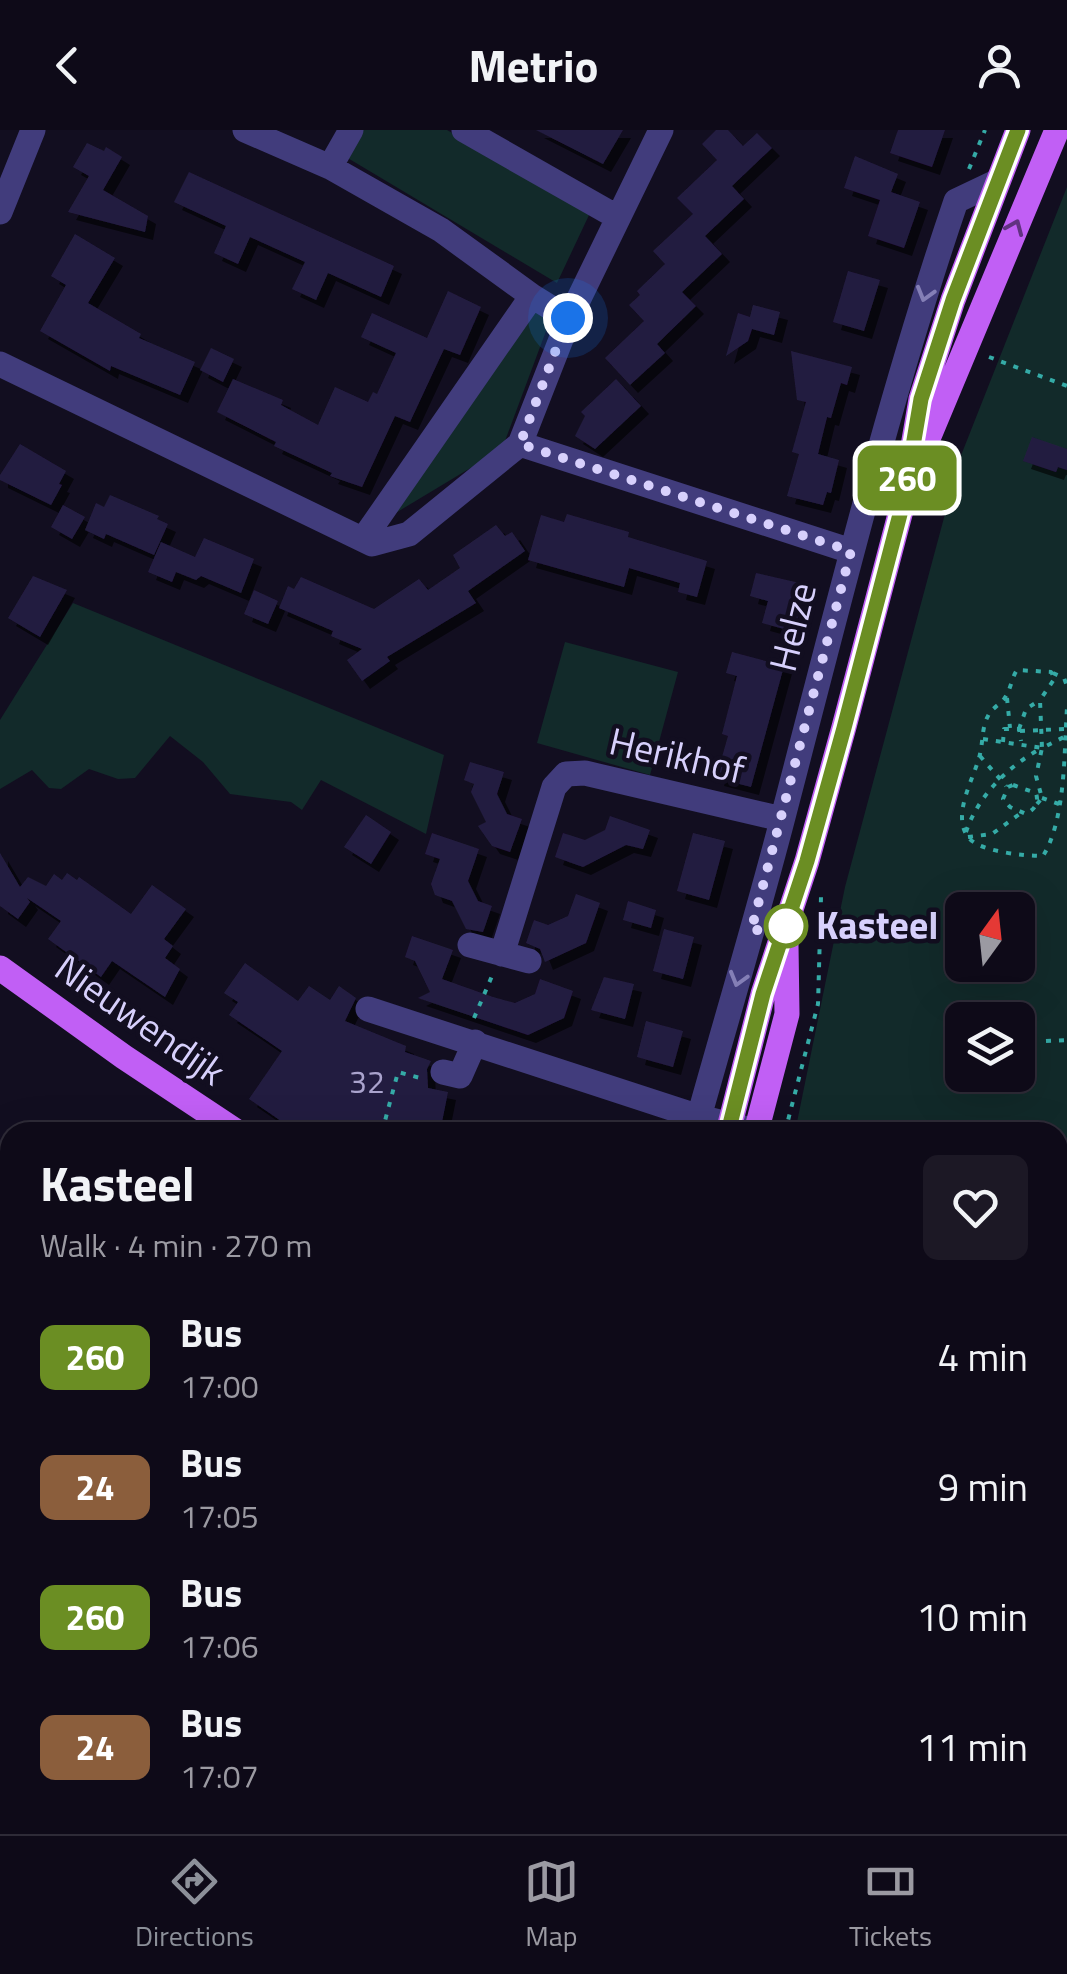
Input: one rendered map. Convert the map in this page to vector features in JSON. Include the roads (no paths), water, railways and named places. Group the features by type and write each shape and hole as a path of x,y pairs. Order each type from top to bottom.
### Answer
{"main road":[{"name":"Helze","path":"730,1122 763,994 844,728 904,499 921,399 996,182 1018,130"},
{"name":"Helze","path":"904,499 1056,130"},
{"name":"Helze","path":"759,1122 786,1014 786,924"},
{"name":"Nieuwendijk","path":"0,968 223,1122"}],"street":[{"path":"0,212 34,130"},
{"path":"245,130 330,167 441,230 568,318"},
{"path":"330,167 351,130"},
{"path":"464,130 617,217"},
{"path":"0,364 372,544 409,534 520,444 568,318 661,130"},
{"name":"Helze","path":"699,1117 851,551 929,280 956,201 996,182"},
{"path":"364,538 532,296"},
{"path":"520,444 851,551"},
{"name":"Herikhof","path":"502,954 554,786 566,774 585,773 782,819"},
{"path":"470,945 530,961"},
{"name":"Helze","path":"368,1009 711,1122"},
{"path":"443,1072 460,1076 470,1040"}],"place":[{"name":"Kasteel","path":"786,926"}]}
